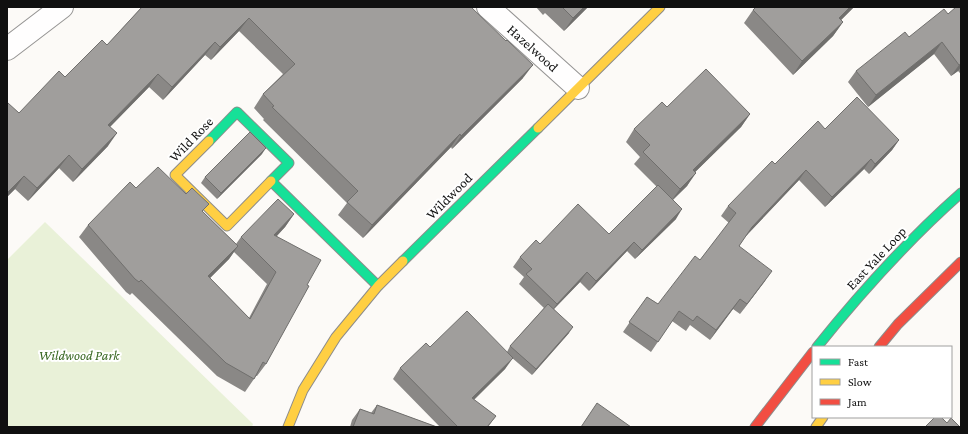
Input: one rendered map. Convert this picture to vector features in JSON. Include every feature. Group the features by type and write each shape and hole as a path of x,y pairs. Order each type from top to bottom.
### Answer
{"street":[{"path":"7,49 62,7"},
{"name":"Hazelwood","path":"488,7 578,88"},
{"name":"Wildwood","path":"288,427 303,390 336,337 378,286 660,7"},
{"name":"Wild Rose","path":"237,112 289,163 271,181 227,226 175,176 237,112"},
{"path":"271,181 378,286"},
{"name":"East Yale Loop","path":"818,346 843,313 929,221 961,193"},
{"path":"880,346 898,324 961,262"},
{"path":"755,427 812,353"},
{"path":"816,427 823,418"}],"green space":[{"name":"Wildwood Park","path":"45,222 253,424 252,427 7,427 7,260"}],"building":[{"path":"142,7 471,7 533,65 461,136 460,134 372,225 347,202 358,191 272,107 274,106 263,94 295,64 249,18 220,47 215,42 172,87 158,74 108,125 117,133 82,169 69,155 37,188 24,176 7,193 7,104 8,103 19,113 59,71 65,77 102,40 107,45"},
{"path":"562,7 584,7 573,18"},
{"path":"756,7 850,7 839,18 843,22 802,61 753,10"},
{"path":"956,7 961,7 961,64 959,65 942,42 876,95 856,71 905,32 909,37 944,9 948,14"},
{"path":"706,69 750,114 693,170 696,173 680,189 643,152 650,145 634,129 662,102 667,107"},
{"path":"857,97 899,140 875,164 871,159 832,197 806,170 752,227 739,246 772,271 747,304 740,299 716,330 697,316 693,321 679,311 658,342 629,322 647,297 658,304 695,256 700,260 736,213 728,206 772,161 775,164 818,121 825,129"},
{"path":"250,132 266,148 221,193 205,177"},
{"path":"158,167 186,194 192,188 209,204 202,211 238,246 208,276 250,319 276,272 241,237 278,199 294,214 274,235 321,260 307,285 309,286 266,364 263,362 254,379 226,363 141,280 139,282 135,279 88,225 130,182 136,188"},
{"path":"658,185 682,209 642,250 634,242 596,281 587,272 557,304 526,274 532,269 520,257 536,240 540,244 578,204 609,234"},
{"path":"548,304 573,327 536,369 510,346"},
{"path":"467,311 513,358 472,398 496,416 487,427 458,427 400,368 426,343 430,347"},
{"path":"597,403 631,427 581,427"},
{"path":"377,405 437,427 353,427 360,409 374,414"},
{"path":"934,418 942,418 947,423 951,418 960,427 925,427"}],"traffic: fast":[{"path":"209,141 237,112 289,163 271,181 378,286"},
{"path":"403,261 538,128"},
{"path":"818,346 886,267 922,229 961,193"}],"traffic: slow":[{"path":"538,128 660,7"},
{"path":"209,141 175,175 227,226 271,181"},
{"path":"288,427 303,390 336,337 378,286 403,261"},
{"path":"816,427 822,418"}],"traffic: jam":[{"path":"880,346 898,324 961,262"},
{"path":"755,427 812,353"}]}
